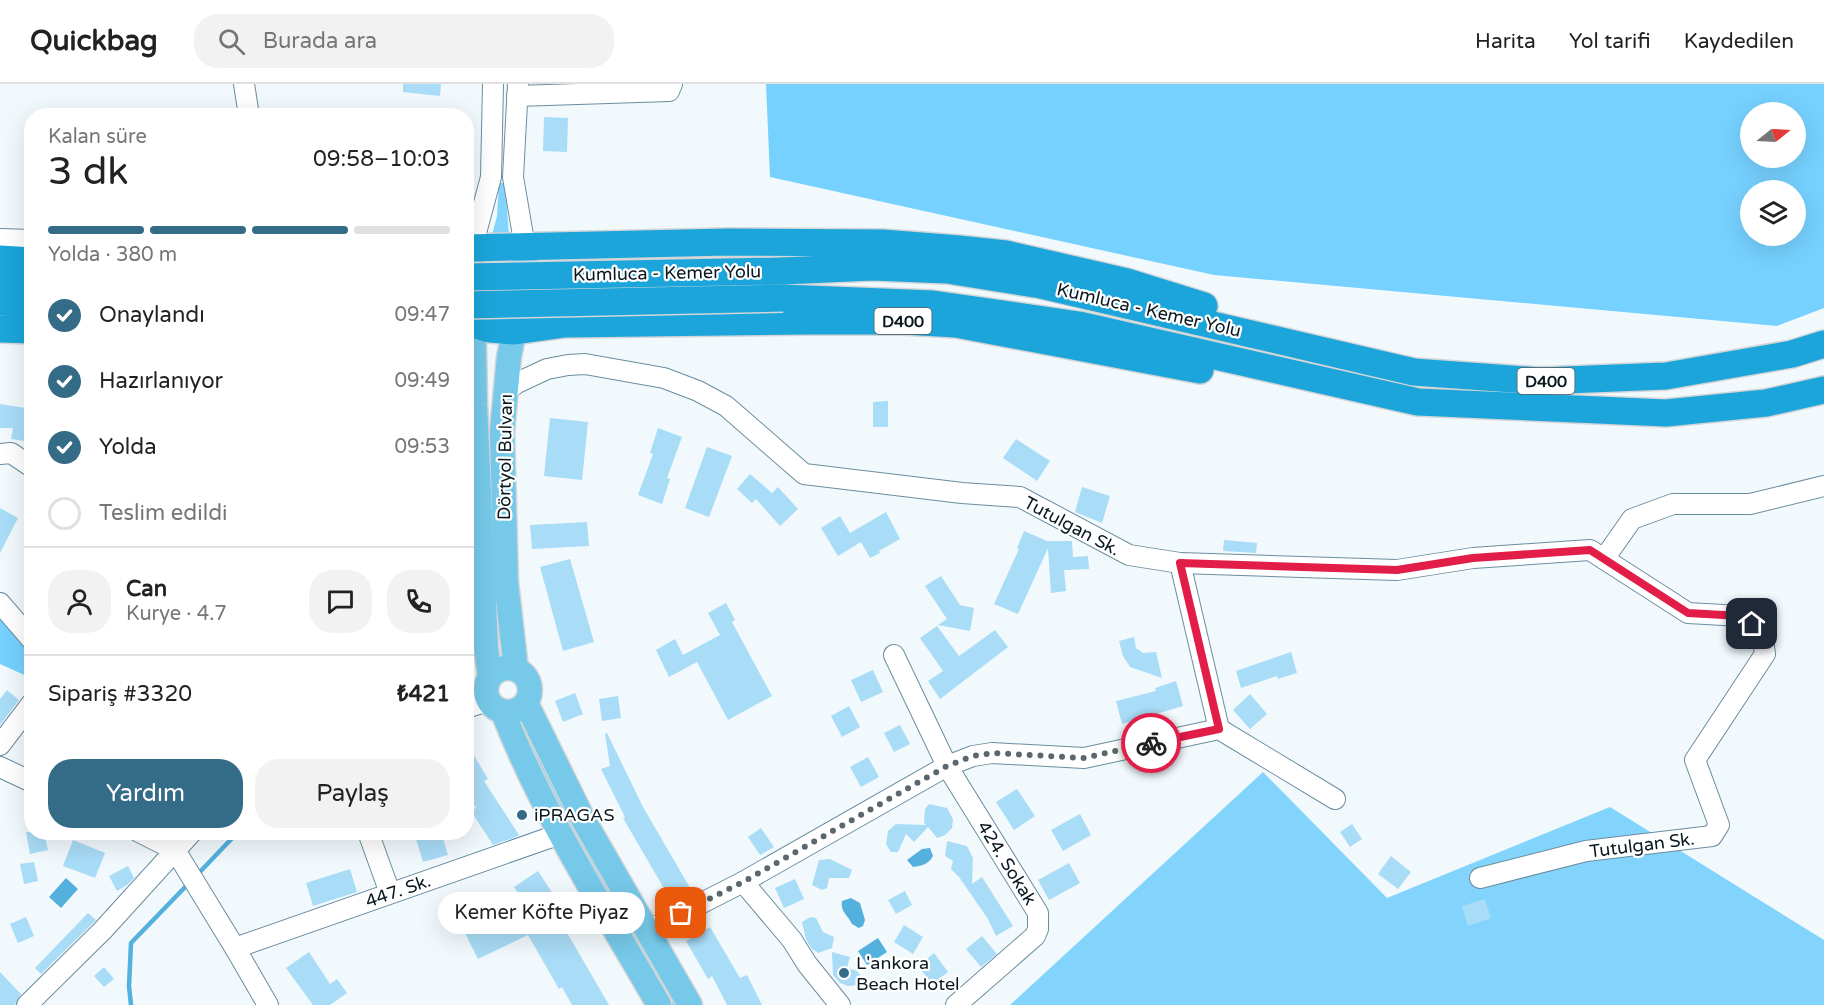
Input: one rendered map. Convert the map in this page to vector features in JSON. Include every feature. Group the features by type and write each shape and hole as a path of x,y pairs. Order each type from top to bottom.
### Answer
{"highway":[{"path":"474,248 728,242 883,243 1006,254 1128,282 1210,308 1269,338"},
{"path":"0,259 24,260"},
{"name":"Kumluca - Kemer Yolu","path":"474,277 873,267 947,270 1041,285 1414,372 1540,381 1666,376 1792,354 1824,344"},
{"path":"0,278 24,280"},
{"name":"Kumluca - Kemer Yolu","path":"474,318 783,298 933,304 1080,325 1418,402 1666,413 1766,403 1824,390"},
{"path":"0,302 24,304"},
{"name":"Kumluca - Kemer Yolu","path":"474,321 490,329 515,331 565,324 914,322 956,324 1207,371 1288,372"},
{"path":"0,329 24,330"}],"main road":[{"name":"Dörtyol Bulvarı","path":"516,669 506,582 502,432 509,357 525,276 525,247"},
{"name":"Dörtyol Bulvarı","path":"474,450 486,648 490,676"},
{"path":"486,707 516,711 526,703 531,693 529,682 524,674 516,669 502,668 490,676 486,688 486,707 522,761 560,834 658,1005"},
{"path":"526,703 584,821 690,1005"}],"street":[{"path":"244,84 248,108"},
{"path":"474,232 491,177 493,84"},
{"path":"525,247 513,177 518,90 669,91 672,84"},
{"path":"491,177 513,177"},
{"path":"0,239 24,240"},
{"name":"Tutulgan Sk.","path":"506,393 518,383 547,369 568,365 585,364 664,378 698,391 726,406 804,474 962,494 1020,497 1129,555 1180,563 1397,570 1473,558 1590,550 1688,613 1741,616 1762,632 1765,654 1695,760 1719,825 1712,836 1586,851 1480,878"},
{"path":"6,453 24,452"},
{"path":"6,453 24,463"},
{"path":"1604,558 1632,519 1673,504 1750,504 1824,486"},
{"path":"1180,563 1219,729"},
{"path":"0,603 24,631"},
{"name":"424. Sokak","path":"894,655 947,766 1035,906 1039,920 1035,936 956,1005"},
{"path":"0,745 24,714"},
{"path":"647,931 743,882 947,766 973,756 993,753 1084,758 1219,729 1335,799"},
{"path":"0,767 24,778"},
{"name":"447. Sk.","path":"236,948 560,834"},
{"path":"155,840 175,850 236,948 268,1005"},
{"path":"27,1005 102,930 184,840"},
{"path":"371,840 390,893"},
{"path":"743,882 792,940 807,964 840,1005"}],"shaded area":[{"path":"766,84 1824,84 1824,308 1777,326 1214,275 770,177"},
{"path":"499,183 505,183 509,235 492,235 497,216"},
{"path":"0,618 24,647 24,675 0,664"},
{"path":"527,719 682,1005 668,1005 569,831 517,724"},
{"path":"1263,772 1387,898 1610,807 1824,940 1824,1005 1010,1005"},
{"path":"930,848 933,856 924,864 913,867 907,860 922,849"},
{"path":"66,878 78,889 61,908 49,897"},
{"path":"851,898 860,903 865,920 863,926 859,928 852,924 842,908 842,901"},
{"path":"878,938 887,952 867,965 858,951"}],"building":[{"path":"403,84 441,84 440,96 403,92"},
{"path":"544,117 568,118 567,152 543,151"},
{"path":"888,401 888,427 873,427 873,402"},
{"path":"0,404 24,408 24,441 11,439 13,428 0,428"},
{"path":"550,418 588,422 582,480 544,476"},
{"path":"658,428 682,437 667,478 670,479 662,504 638,495 653,454 650,453"},
{"path":"1016,439 1050,461 1037,481 1003,458"},
{"path":"707,447 732,456 709,517 685,508"},
{"path":"750,474 772,493 778,487 798,509 780,526 756,499 752,503 737,489"},
{"path":"1082,487 1110,496 1102,523 1075,512"},
{"path":"0,508 18,518 0,553"},
{"path":"886,512 900,539 870,558 861,542 838,556 821,528 840,516 850,533"},
{"path":"587,522 589,546 532,549 530,525"},
{"path":"1024,531 1047,541 1072,541 1073,557 1088,556 1089,569 1064,570 1066,591 1051,593 1048,548 1018,614 994,604 1019,549 1017,548"},
{"path":"1224,540 1257,543 1256,553 1223,551"},
{"path":"570,559 594,642 563,651 540,567"},
{"path":"941,576 960,605 974,608 970,631 938,625 947,619 925,586"},
{"path":"726,603 735,620 732,622 772,696 728,720 697,662 669,677 656,650 675,639 683,655 720,635 708,613"},
{"path":"937,626 959,656 995,630 1008,647 940,699 928,681 943,671 920,638"},
{"path":"1134,637 1136,648 1143,653 1156,652 1162,678 1130,667 1123,656 1119,641"},
{"path":"1291,652 1297,673 1278,679 1277,676 1241,688 1236,671"},
{"path":"873,670 883,692 861,702 851,680"},
{"path":"1176,681 1183,706 1122,724 1116,701 1156,691 1155,688"},
{"path":"7,690 19,700 0,725 0,699"},
{"path":"575,693 583,714 563,722 555,701"},
{"path":"1250,694 1267,714 1250,729 1233,710"},
{"path":"618,696 621,718 602,721 599,699"},
{"path":"849,706 860,727 842,737 831,716"},
{"path":"900,725 910,744 894,752 884,733"},
{"path":"607,733 643,807 693,893 673,904 623,818 625,817 601,769 610,766 605,734"},
{"path":"474,755 488,779 484,781 519,835 493,845 474,816 476,808 474,805"},
{"path":"868,757 879,777 861,787 850,767"},
{"path":"1017,789 1035,816 1014,830 996,802"},
{"path":"929,804 947,808 953,819 952,828 945,835 937,838 928,827 914,842 906,834 898,852 891,852 886,844 888,831 896,824 926,825 924,823 925,809"},
{"path":"1080,814 1091,835 1063,851 1051,830"},
{"path":"1352,824 1362,839 1350,847 1340,832"},
{"path":"761,828 774,847 760,855 748,837"},
{"path":"27,840 46,840 48,850 30,854"},
{"path":"73,840 105,853 95,878 63,866"},
{"path":"416,840 443,840 448,855 423,862"},
{"path":"947,841 967,846 973,858 972,884 982,877 1013,926 996,936 988,919 951,869 953,861 945,856"},
{"path":"1391,856 1411,872 1398,889 1378,874"},
{"path":"830,859 852,870 849,878 829,878 827,888 822,890 812,885 819,860"},
{"path":"34,862 38,881 24,884 20,864"},
{"path":"1069,863 1080,883 1049,900 1038,880"},
{"path":"128,866 134,878 117,891 109,876"},
{"path":"350,869 357,892 313,906 306,883"},
{"path":"538,871 562,908 555,912 609,1005 572,1005 562,987 559,989 528,935 478,959 465,933 525,903 514,887"},
{"path":"795,879 804,899 784,908 775,888"},
{"path":"905,891 912,905 896,914 888,900"},
{"path":"1485,899 1491,918 1468,926 1462,906"},
{"path":"88,913 96,920 41,974 35,968"},
{"path":"26,917 34,936 18,943 10,924"},
{"path":"810,917 816,918 823,932 834,937 832,948 818,953 811,948 802,922"},
{"path":"904,925 923,937 913,954 894,942"},
{"path":"710,927 740,978 747,975 762,1005 727,1005 712,976 708,979 686,941"},
{"path":"982,936 997,954 981,967 966,949"},
{"path":"309,952 330,984 337,979 347,993 330,1005 313,1005 286,968"},
{"path":"832,952 850,957 847,968 857,971 862,978 857,985 848,986 840,983 833,975"},
{"path":"934,953 948,972 932,984 918,966"},
{"path":"104,967 114,979 104,987 94,976"},
{"path":"0,972 21,994 15,1005 0,1005"}],"waterway":[{"path":"196,876 230,840"},
{"path":"131,1005 129,986 131,943 190,882"}],"way so far":[{"path":"681,913 743,882 947,766 973,756 1011,753 1084,758 1151,743"}],"place":[{"name":"iPRAGAS","path":"522,815"},
{"name":"Kemer Köfte Piyaz","path":"681,913"},
{"name":"L'ankora Beach Hotel","path":"844,973"}],"route":[{"path":"1151,743 1219,729 1180,563 1397,570 1473,558 1590,550 1688,613 1741,616 1752,624"}]}
